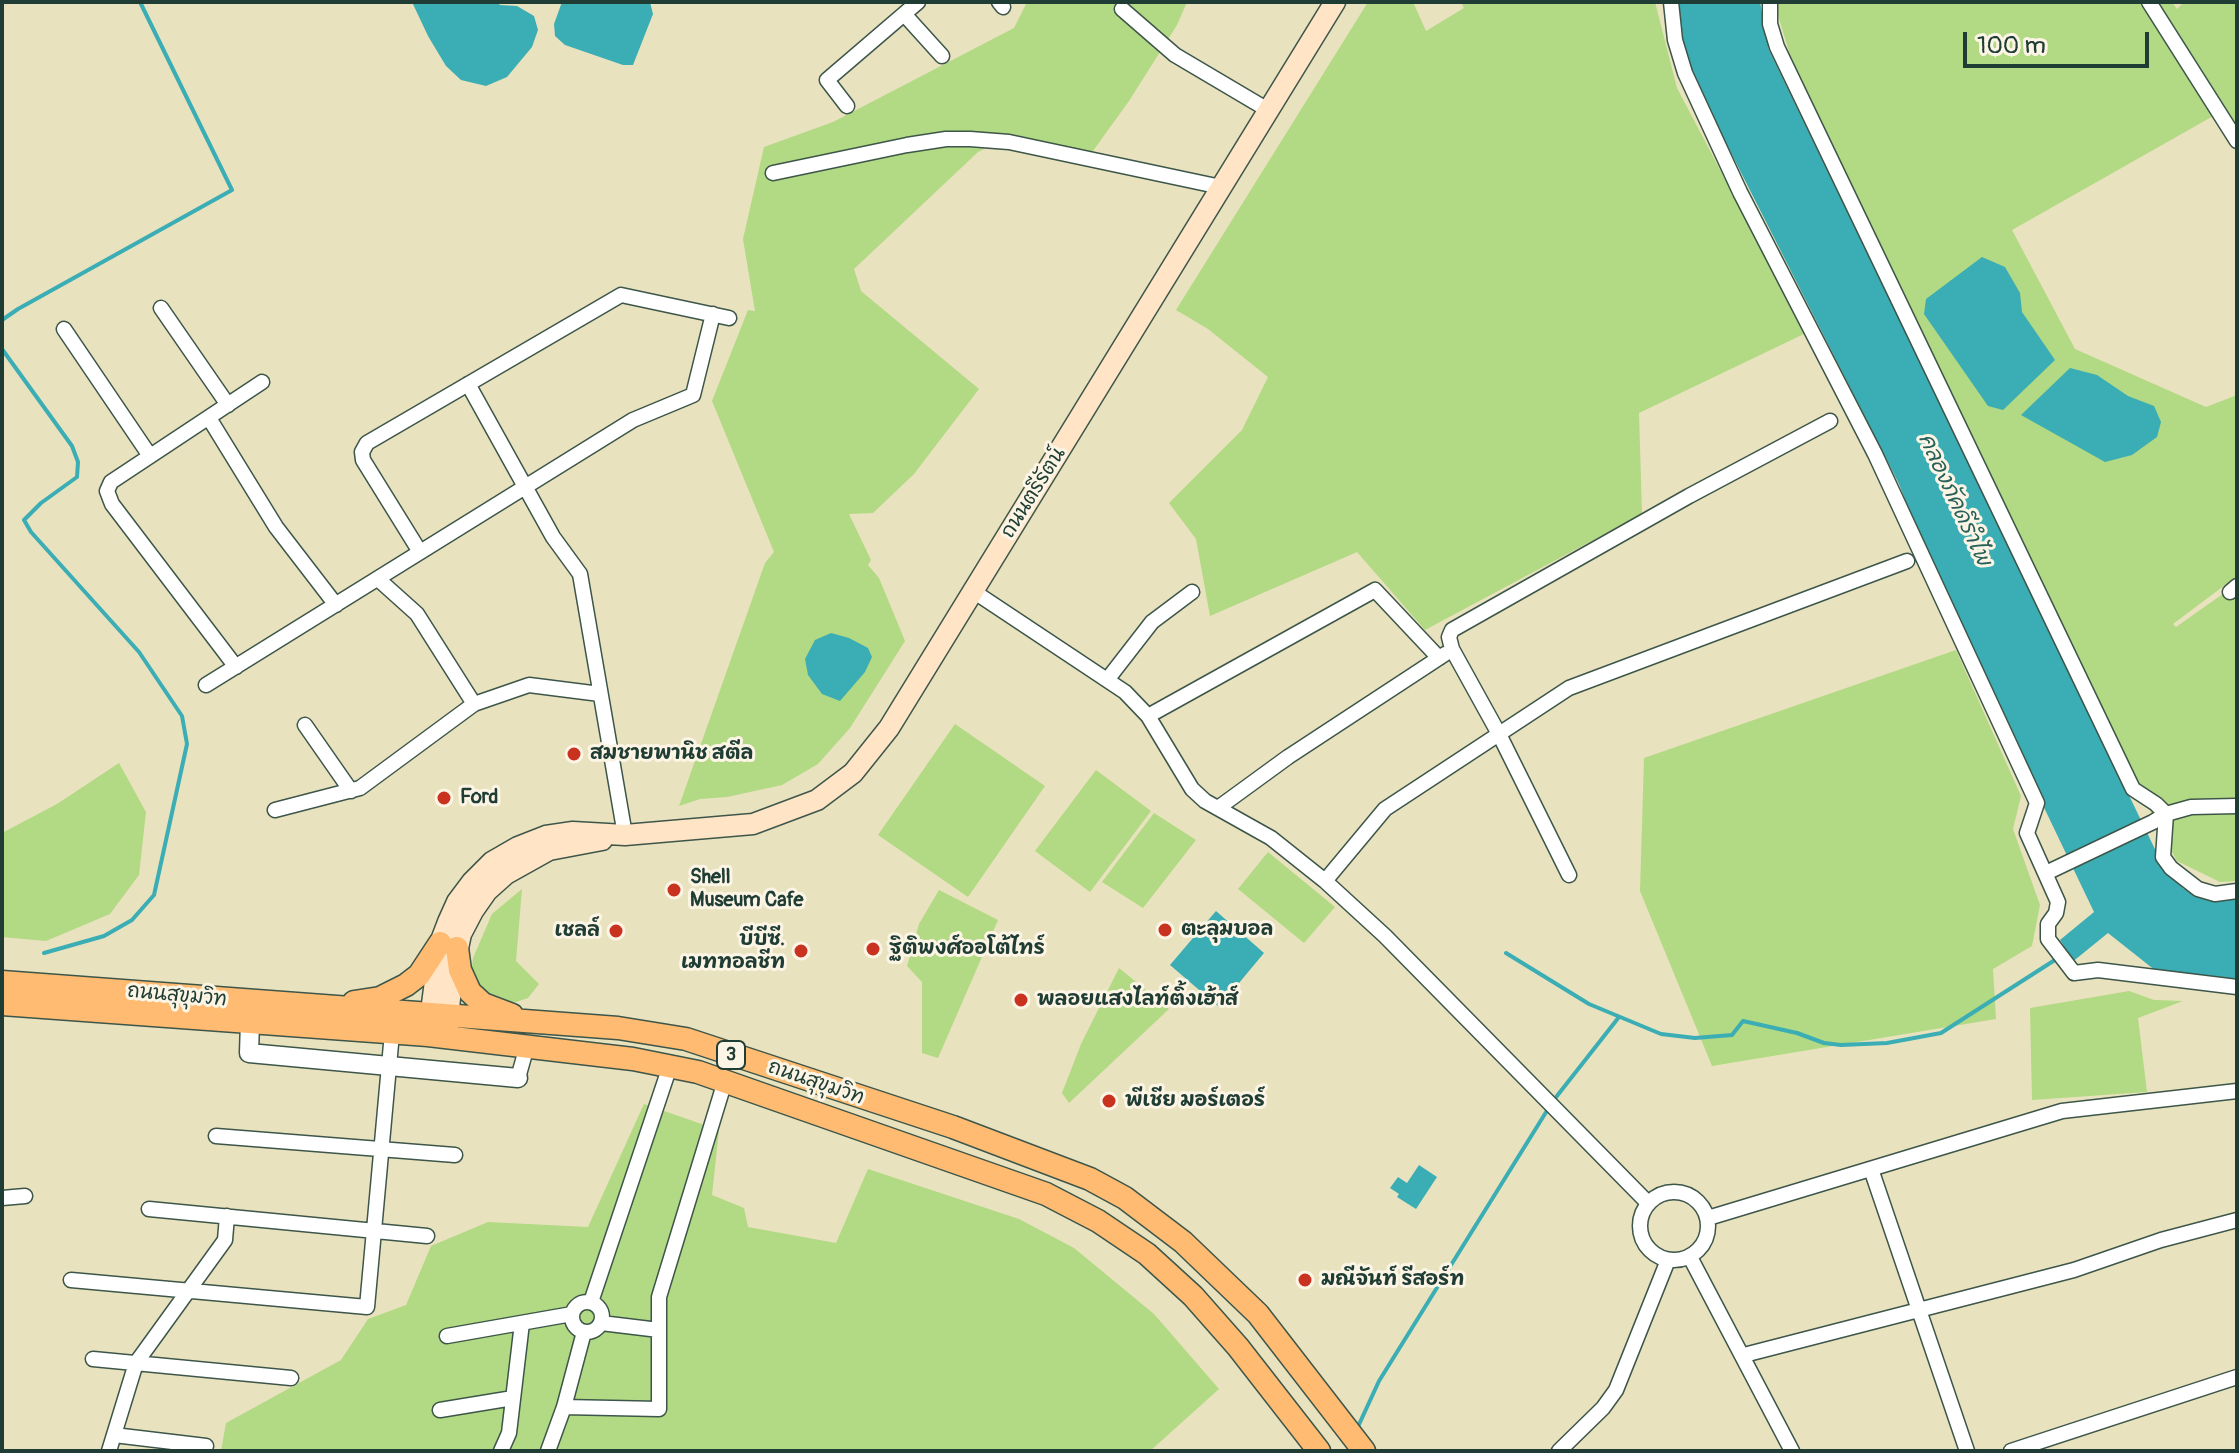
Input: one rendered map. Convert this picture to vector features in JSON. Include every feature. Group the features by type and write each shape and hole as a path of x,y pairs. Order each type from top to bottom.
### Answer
{"highway":[{"path":"326,1008 380,998 395,992 419,975 449,946 470,992 483,1004 537,1023"},
{"name":"ถนนสุขุมวิท","path":"2,982 326,1008 438,1026 527,1046 670,1066 725,1081 1046,1194 1098,1221 1147,1254 1193,1296 1319,1451"},
{"name":"ถนนสุขุมวิท","path":"2,1004 392,1033 438,1026 537,1023 618,1028 686,1039 1051,1162 1125,1198 1183,1242 1258,1314 1364,1451"},
{"path":"873,1133 879,1105"}],"main road":[{"name":"ถนนตรีรัตน์","path":"438,1026 449,946 461,934 487,891 506,874 549,850 625,835 753,824 817,800 853,773 889,728 1335,2"}],"street":[{"path":"847,106 827,80 918,2"},
{"path":"1671,2 1675,40 1685,73 1740,192 1875,454 2037,803 2027,833 2052,870 2058,907 2048,924 2048,939 2074,973 2098,970 2237,987"},
{"path":"1770,2 1770,24 1777,47 2133,789 2156,804 2166,840 2163,853 2171,868 2198,889 2215,894 2237,891"},
{"path":"2149,2 2237,141"},
{"path":"1122,9 1175,55 1268,110"},
{"path":"904,14 942,56"},
{"path":"773,173 907,145 970,139 1009,142 1221,187"},
{"path":"420,552 363,460 362,452 367,443 621,295 729,318"},
{"path":"161,308 228,405"},
{"path":"206,685 633,420 693,395 713,314"},
{"path":"64,329 150,456"},
{"path":"236,667 112,504 107,491 111,482 262,382"},
{"path":"468,384 553,537 580,574 625,835"},
{"path":"209,418 276,527 336,605"},
{"path":"1569,875 1499,734 1452,649 1450,634 1462,623 1830,421"},
{"path":"1325,881 1385,809 1569,688 1907,561"},
{"path":"378,579 417,614 474,704"},
{"path":"1148,716 1375,590 1439,658"},
{"path":"973,591 1125,692 1148,716 1192,789 1205,801 1271,838 1325,881 1385,936 1648,1203"},
{"path":"1107,680 1152,622 1192,592"},
{"path":"1218,808 1288,757 1452,649"},
{"path":"275,810 360,788 474,704 529,685 600,694"},
{"path":"305,725 351,791"},
{"path":"2052,870 2159,818 2191,807 2237,806"},
{"path":"250,1022 249,1053 518,1078 527,1046"},
{"path":"71,1280 367,1307 392,1033"},
{"path":"591,1302 670,1066"},
{"path":"564,1407 659,1409 659,1297 725,1081"},
{"path":"1708,1218 2062,1111 2237,1091"},
{"path":"216,1136 455,1155"},
{"path":"1871,1169 1967,1451"},
{"path":"1681,1192 1693,1197 1708,1218 1704,1243 1690,1257 1668,1260 1655,1255 1640,1235 1639,1224 1648,1203 1659,1195 1681,1192"},
{"path":"2,1198 25,1196"},
{"path":"149,1209 427,1236"},
{"path":"109,1451 136,1363 225,1240 227,1216"},
{"path":"1744,1355 2074,1270 2161,1240 2237,1220"},
{"path":"1690,1257 1792,1451"},
{"path":"1559,1451 1603,1408 1616,1390 1668,1260"},
{"path":"591,1302 600,1308 601,1323 594,1331 584,1332 573,1323 572,1314 577,1305 591,1302"},
{"path":"447,1336 572,1314"},
{"path":"501,1451 509,1433 522,1323"},
{"path":"601,1323 659,1330"},
{"path":"548,1451 564,1407 584,1332"},
{"path":"93,1359 291,1378"},
{"path":"2011,1451 2061,1444 2237,1377"},
{"path":"440,1410 513,1398"},
{"path":"114,1435 206,1446"}],"green space":[{"path":"1027,2 1187,2 1177,25 1129,101 1090,155 1004,139 978,152 854,269 861,291 979,389 914,474 873,513 849,514 871,560 868,565 879,578 905,641 850,728 818,764 782,785 727,797 700,799 679,806 765,563 774,552 712,401 748,310 755,311 743,239 764,147 833,122 1014,28"},
{"path":"1368,2 1413,2 1426,31 1464,8 1461,2 1655,2 1677,88 1806,333 1639,413 1642,514 1425,630 1357,552 1210,616 1196,539 1169,503 1242,430 1268,377 1208,329 1176,310"},
{"path":"1778,2 2172,2 2177,9 2184,2 2237,2 2237,130 2222,111 2012,230 2075,349 2206,407 2237,395 2237,576 2173,624 2176,627 2237,584 2237,881 2220,882 2177,861 2149,809 1790,55 1777,12"},
{"path":"1956,650 2021,796 2013,829 2040,905 2032,946 1993,969 1996,1019 1712,1066 1640,891 1644,758"},
{"path":"955,724 1045,786 968,897 878,835"},
{"path":"119,763 146,812 139,875 110,914 46,941 2,937 2,833 57,804"},
{"path":"1096,770 1151,811 1090,892 1035,851"},
{"path":"1154,813 1196,840 1143,908 1102,882"},
{"path":"1268,852 1335,907 1304,943 1238,889"},
{"path":"522,889 516,961 539,984 528,998 513,1003 498,1002 486,996 471,975 473,958 492,914"},
{"path":"939,890 998,920 938,1058 922,1053 922,982 907,966 919,924"},
{"path":"1119,968 1169,1009 1069,1103 1062,1093 1081,1044"},
{"path":"2129,991 2154,1000 2183,1001 2138,1018 2147,1092 2032,1100 2030,1008"},
{"path":"644,1104 719,1130 712,1195 744,1208 748,1227 836,1243 868,1169 1019,1219 1074,1248 1154,1314 1219,1389 1150,1451 221,1451 226,1423 341,1360 368,1319 406,1305 431,1246 488,1222 588,1227"}],"water":[{"path":"412,2 497,2 517,6 534,16 538,30 532,47 507,77 486,86 461,80 446,66"},
{"path":"562,2 650,2 653,14 633,65 623,65 565,45 555,36 554,24"},
{"name":"คลองภัคดีรำไพ","path":"1678,2 1760,2 1769,50 2166,872 2184,889 2206,896 2237,897 2237,983 2156,971 2108,933 2071,963 2061,950 2064,946 2060,940 2094,912 1938,586 1899,484 1692,76 1680,27"},
{"path":"1982,257 2005,267 2020,293 2022,312 2055,360 2003,410 1988,406 1924,314 1926,299"},
{"path":"2070,368 2097,375 2128,396 2154,406 2161,422 2157,437 2132,455 2105,462 2021,415"},
{"path":"831,633 868,648 872,657 865,672 840,701 822,694 808,675 805,659 815,640"},
{"path":"1216,911 1264,953 1219,1007 1170,965"},
{"path":"1419,1165 1437,1177 1416,1209 1397,1197 1399,1194 1390,1188 1398,1177 1407,1183"}],"waterway":[{"path":"2,320 232,190 140,2"},
{"path":"2,349 72,446 78,462 77,477 41,503 24,520 31,532 139,652 182,716 187,744 154,895 132,920 104,936 44,953"},
{"path":"1506,953 1589,1004 1661,1034 1695,1038 1732,1035 1743,1021 1841,1045 1887,1043 1941,1033 2058,958"},
{"path":"1553,1101 1619,1017"},
{"path":"1356,1431 1379,1381 1548,1109"}],"place":[{"name":"สมชายพานิช สตีล","path":"574,754"},
{"name":"Ford","path":"444,798"},
{"name":"Shell Museum Cafe","path":"674,890"},
{"name":"ตะลุมบอล","path":"1165,930"},
{"name":"เชลล์","path":"616,931"},
{"name":"ฐิติพงศ์ออโต้ไทร์","path":"873,949"},
{"name":"บีบีซี. เมททอลชีท","path":"801,951"},
{"name":"พลอยแสงไลท์ติ้งเฮ้าส์","path":"1021,1000"},
{"name":"พีเชีย มอร์เตอร์","path":"1109,1101"},
{"name":"มณีจันท์ รีสอร์ท","path":"1305,1280"}]}
